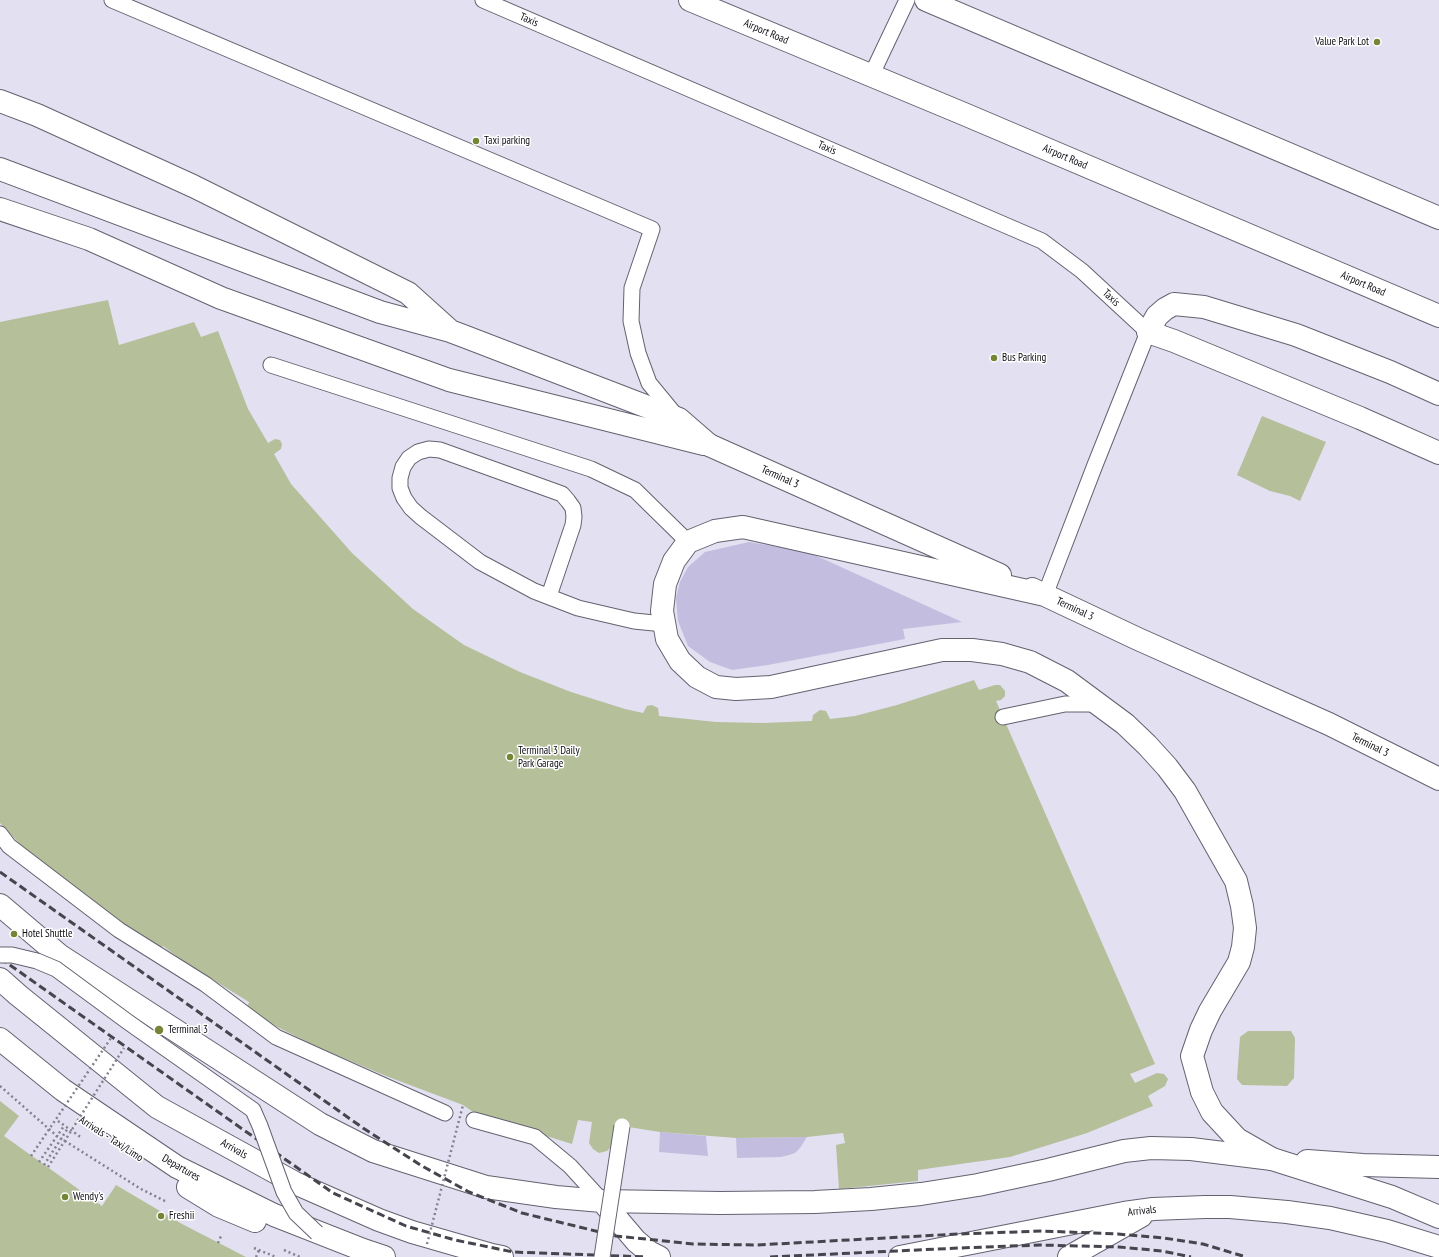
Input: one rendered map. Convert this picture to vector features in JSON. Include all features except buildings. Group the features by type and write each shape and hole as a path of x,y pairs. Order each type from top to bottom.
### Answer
{"street":[{"name":"Airport Road","path":"690,0 1439,316"},
{"path":"926,0 1439,218"},
{"path":"0,101 37,115 194,186 408,293 450,331"},
{"path":"0,169 380,312 450,331 679,419 709,445"},
{"path":"0,209 89,239 221,298 449,380 709,445"},
{"path":"1439,394 1390,372 1296,335 1204,307 1174,304 1156,316 1148,332 1174,341 1439,453"},
{"name":"Terminal 3","path":"709,445 1329,724 1439,779"},
{"path":"1045,595 743,527 715,531 688,542 674,561 665,584 662,611 667,639 680,661 697,677 716,687 736,689 771,686 942,650 972,650 1002,654 1030,662 1067,681 1125,724 1167,767 1185,792 1236,881 1242,906 1244,928 1243,947 1239,962 1200,1030 1192,1056 1202,1092 1212,1112 1237,1139 1272,1159 1392,1197 1439,1217"},
{"path":"0,905 59,955 320,1124 373,1151 486,1187 556,1197 602,1201 720,1203 815,1202 921,1194 978,1185 1048,1170 1124,1151 1151,1148 1190,1149 1272,1159 1363,1165 1439,1166"},
{"name":"Arrivals","path":"0,979 157,1107 295,1183 372,1217 412,1232 502,1257"},
{"name":"Departures","path":"0,1039 63,1090 78,1109 177,1167 274,1215 384,1257"},
{"name":"Arrivals - Taxi/Limo","path":"0,1056 31,1083 78,1109 102,1134 219,1206 341,1257"},
{"path":"602,1201 636,1241 659,1257"},
{"name":"Arrivals","path":"900,1257 1124,1213 1153,1209 1230,1207 1287,1212 1330,1218 1387,1231 1439,1247"},
{"path":"1069,1257 1153,1209"}],"lane":[{"path":"112,0 652,229 632,288 631,321 638,353 649,383 679,419"},
{"name":"Taxis","path":"483,0 1042,240 1082,271 1148,332"},
{"path":"871,76 907,0"},
{"path":"1045,595 1148,332"},
{"path":"272,365 591,469 635,490 688,542"},
{"path":"549,596 573,525 573,508 562,494 440,450 418,452 410,458 403,467 400,478 400,488 404,498 411,508 438,531 480,562 528,588 578,608 634,621 664,624"},
{"path":"1003,717 1065,704 1099,704"},
{"path":"0,834 9,846 119,930 205,984 276,1037 445,1113"},
{"path":"0,955 12,955 31,959 56,969 253,1110 284,1192 296,1213 316,1232"},
{"path":"474,1120 535,1137 570,1166 602,1201"},
{"path":"602,1257 622,1126"}],"path":[{"path":"31,1156 113,1035"},
{"path":"48,1168 127,1045"},
{"path":"0,1086 56,1136 141,1189 169,1204"},
{"path":"427,1244 463,1105"},
{"path":"39,1162 56,1136 78,1109"},
{"path":"44,1164 78,1109"},
{"path":"252,1247 276,1257"}],"shaded area":[{"path":"749,542 808,552 962,622 903,629 905,639 768,665 732,670 710,662 688,646 678,621 676,598 680,582 688,567 705,552"},
{"path":"660,1132 706,1136 708,1156 659,1152"},
{"path":"807,1137 795,1153 789,1155 781,1157 737,1158 736,1138"}],"railway":[{"path":"0,872 363,1128 422,1166 469,1192 522,1213 616,1236 693,1244 757,1245 1042,1231 1118,1234 1164,1238 1203,1244 1246,1257"},
{"path":"0,958 333,1193 406,1226 455,1240 513,1252 647,1257"},
{"path":"770,1257 1040,1245 1119,1247 1162,1251 1191,1257"}],"place":[{"name":"Value Park Lot","path":"1377,42"},
{"name":"Taxi parking","path":"476,141"},
{"name":"Bus Parking","path":"994,358"},
{"name":"Terminal 3 Daily Park Garage","path":"510,757"},
{"name":"Hotel Shuttle","path":"14,934"},
{"name":"Terminal 3","path":"159,1030"},
{"name":"Wendy's","path":"65,1197"},
{"name":"Freshii","path":"161,1216"}]}
